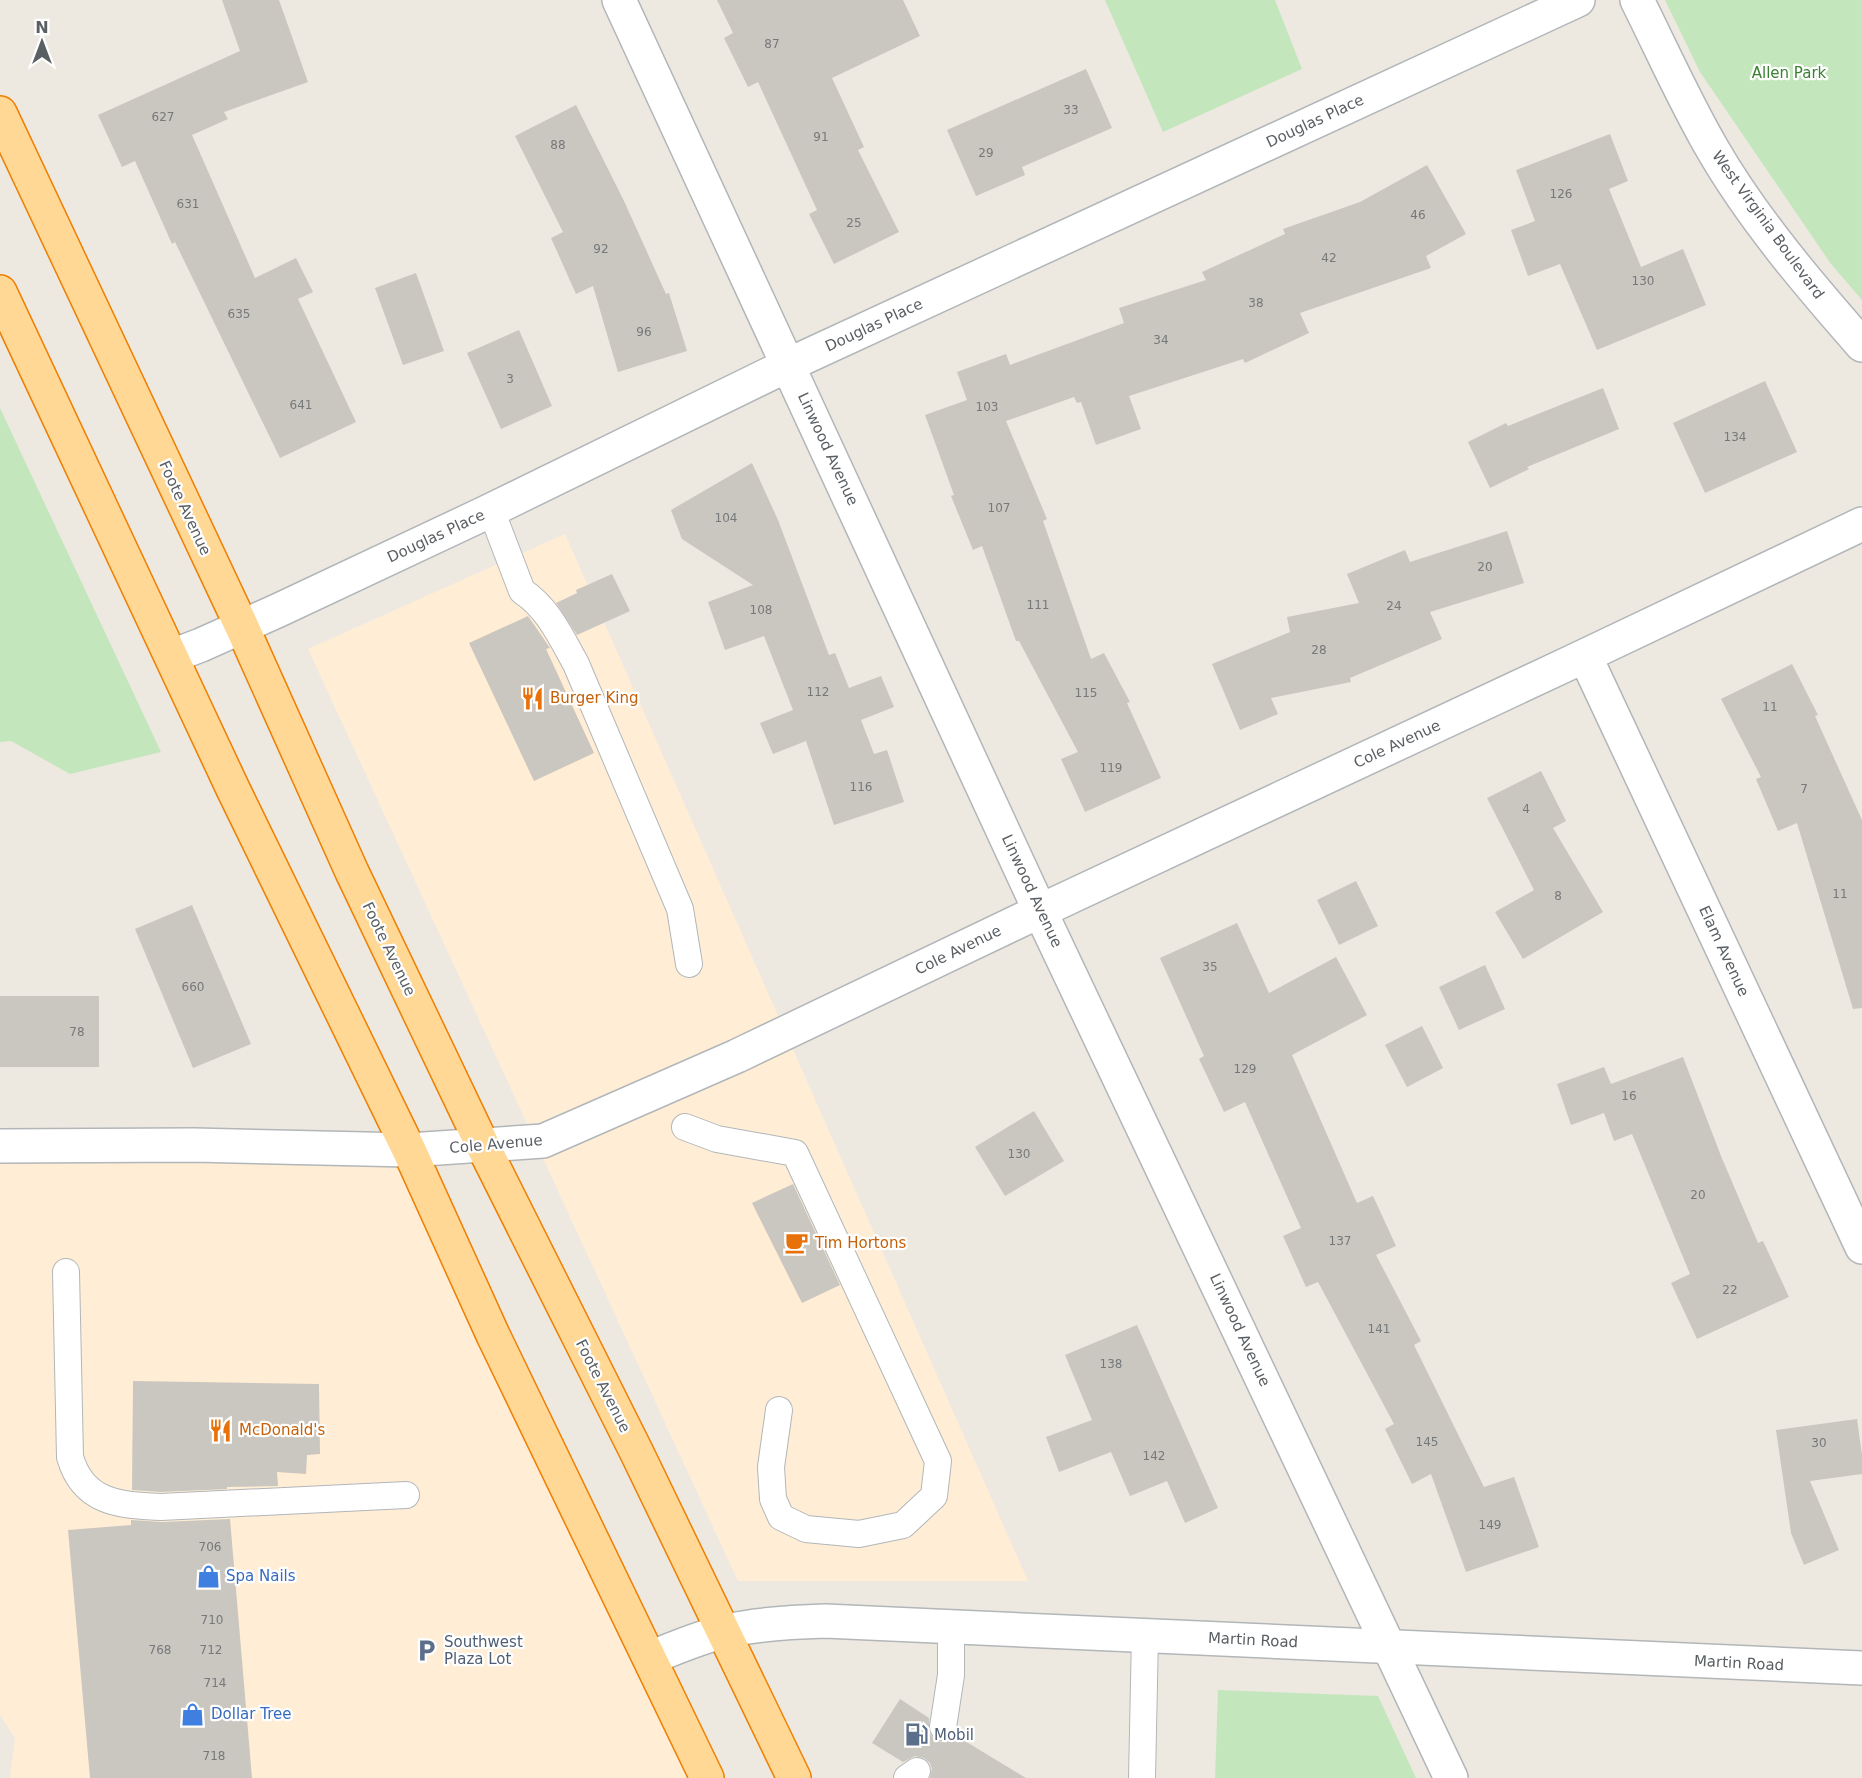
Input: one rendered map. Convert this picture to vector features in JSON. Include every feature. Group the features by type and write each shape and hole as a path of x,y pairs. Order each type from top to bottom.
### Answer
{"highway":[{"name":"Foote Avenue","path":"0,113 242,627 352,872 483,1146 725,1632 794,1778"},
{"path":"0,292 233,789 409,1150 493,1335 707,1778"}],"street":[{"name":"Linwood Avenue","path":"619,0 1040,911 1451,1778"},
{"name":"Douglas Place","path":"171,656 242,627 491,510 788,365 1578,0"},
{"name":"West Virginia Boulevard","path":"1637,0 1713,150 1813,290 1862,345"},
{"name":"Cole Avenue","path":"0,1146 194,1145 409,1150 543,1141 669,1087 1862,524"},
{"name":"Elam Avenue","path":"1585,656 1862,1246"},
{"name":"Martin Road","path":"650,1658 725,1632 771,1624 825,1621 1862,1668"}],"lane":[{"path":"491,510 522,591 532,598 556,627 576,664 680,909 689,964"},
{"path":"685,1127 717,1139 795,1153 938,1461 934,1496 903,1525 859,1534 806,1529 782,1517 773,1499 771,1467 779,1410"},
{"path":"66,1272 70,1457 76,1475 86,1488 105,1498 124,1504 161,1507 406,1495"},
{"path":"943,1727 951,1674 951,1626"},
{"path":"1142,1778 1145,1635"}],"shaded area":[{"path":"565,534 1028,1581 738,1581 308,649"},
{"path":"0,1147 409,1150 687,1778 10,1778 15,1738 0,1715"}],"green space":[{"path":"1105,0 1275,0 1302,69 1163,132"},
{"name":"Allen Park","path":"1665,0 1862,0 1862,300 1831,264 1700,72"},
{"path":"0,408 161,752 70,774 11,741 0,742"},
{"path":"1218,1690 1378,1696 1416,1778 1215,1778"}],"building":[{"path":"222,0 279,0 308,82 224,112 228,119 192,135 255,278 296,258 313,292 298,299 356,422 280,458 175,242 172,244 135,161 122,167 98,115 240,51"},
{"path":"717,0 903,0 920,36 832,78 864,147 858,150 899,232 834,264 809,214 817,210 758,82 748,87 724,38 733,33"},
{"path":"1086,69 1112,128 1022,167 1025,175 976,196 947,130"},
{"path":"576,105 624,201 666,294 669,293 687,351 618,372 593,286 576,294 551,238 563,232 515,136"},
{"path":"1610,134 1628,181 1609,189 1641,267 1683,249 1706,305 1597,350 1560,264 1528,276 1511,230 1535,221 1516,170"},
{"path":"1427,165 1466,234 1426,256 1431,268 1300,313 1309,333 1245,363 1243,359 1129,396 1141,429 1096,445 1081,402 1077,403 1074,397 1006,421 1047,519 1043,521 1091,659 1104,653 1130,702 1127,703 1161,778 1085,812 1061,759 1078,752 1019,641 1016,641 982,546 973,550 951,496 954,495 925,415 967,400 957,372 1006,354 1010,365 1124,323 1119,308 1206,280 1202,272 1285,234 1283,229 1360,202"},
{"path":"416,273 444,351 403,365 375,288"},
{"path":"519,330 552,406 501,429 467,353"},
{"path":"1765,381 1797,452 1705,493 1673,423"},
{"path":"1603,388 1619,429 1527,467 1529,469 1490,488 1468,442 1506,423 1508,426"},
{"path":"752,463 778,520 829,655 835,653 849,688 881,676 894,707 861,720 874,754 887,750 904,802 834,825 806,741 773,754 760,723 793,710 764,636 725,650 708,602 753,585 682,539 671,510"},
{"path":"1507,531 1524,583 1430,612 1442,639 1350,678 1351,682 1271,698 1278,714 1240,730 1212,664 1290,632 1287,617 1359,603 1347,574 1405,550 1410,562"},
{"path":"612,574 630,611 577,635 556,603 577,593 576,590"},
{"name":"Burger King","path":"528,616 550,648 546,649 594,753 534,781 469,643"},
{"path":"1792,664 1818,715 1815,716 1862,820 1862,1008 1853,1009 1797,823 1778,831 1756,779 1761,777 1721,699"},
{"path":"1541,771 1566,821 1553,828 1603,912 1523,959 1495,912 1534,890 1487,798"},
{"path":"1356,881 1378,926 1339,945 1317,900"},
{"path":"192,905 251,1044 193,1068 135,929"},
{"path":"1237,923 1269,993 1336,957 1367,1015 1292,1055 1357,1203 1373,1196 1396,1246 1376,1255 1421,1341 1414,1345 1484,1487 1514,1477 1539,1547 1466,1572 1431,1474 1412,1484 1385,1429 1394,1424 1318,1282 1306,1287 1283,1236 1301,1228 1245,1102 1224,1112 1199,1059 1204,1056 1160,958"},
{"path":"1485,965 1505,1009 1459,1030 1439,987"},
{"path":"0,996 99,996 99,1067 0,1067"},
{"path":"1422,1026 1443,1068 1407,1087 1385,1045"},
{"path":"1683,1057 1758,1243 1763,1241 1789,1297 1697,1339 1671,1283 1690,1274 1632,1134 1614,1141 1604,1113 1571,1125 1557,1084 1604,1067 1611,1084"},
{"path":"1034,1111 1064,1161 1005,1196 975,1147"},
{"name":"Tim Hortons","path":"793,1184 840,1285 802,1303 752,1203"},
{"path":"1137,1325 1218,1508 1185,1523 1167,1481 1130,1496 1111,1452 1059,1472 1046,1437 1092,1420 1065,1355"},
{"path":"133,1381 319,1384 320,1454 307,1455 306,1474 277,1472 278,1486 161,1492 132,1490"},
{"path":"1857,1419 1862,1474 1810,1481 1839,1550 1804,1565 1791,1533 1776,1430"},
{"path":"230,1519 252,1778 90,1778 68,1530 131,1525 131,1520 162,1522"},
{"name":"Mobil","path":"900,1699 929,1718 929,1732 934,1739 941,1742 948,1741 955,1735 1026,1778 930,1778 932,1769 930,1763 924,1758 915,1756 903,1762 872,1743"}],"place":[{"name":"Burger King","path":"532,698"},
{"name":"Tim Hortons","path":"797,1243"},
{"name":"McDonald's","path":"221,1430"},
{"name":"Spa Nails","path":"208,1576"},
{"name":"Southwest Plaza Lot","path":"426,1651"},
{"name":"Dollar Tree","path":"193,1714"},
{"name":"Mobil","path":"916,1735"}]}
